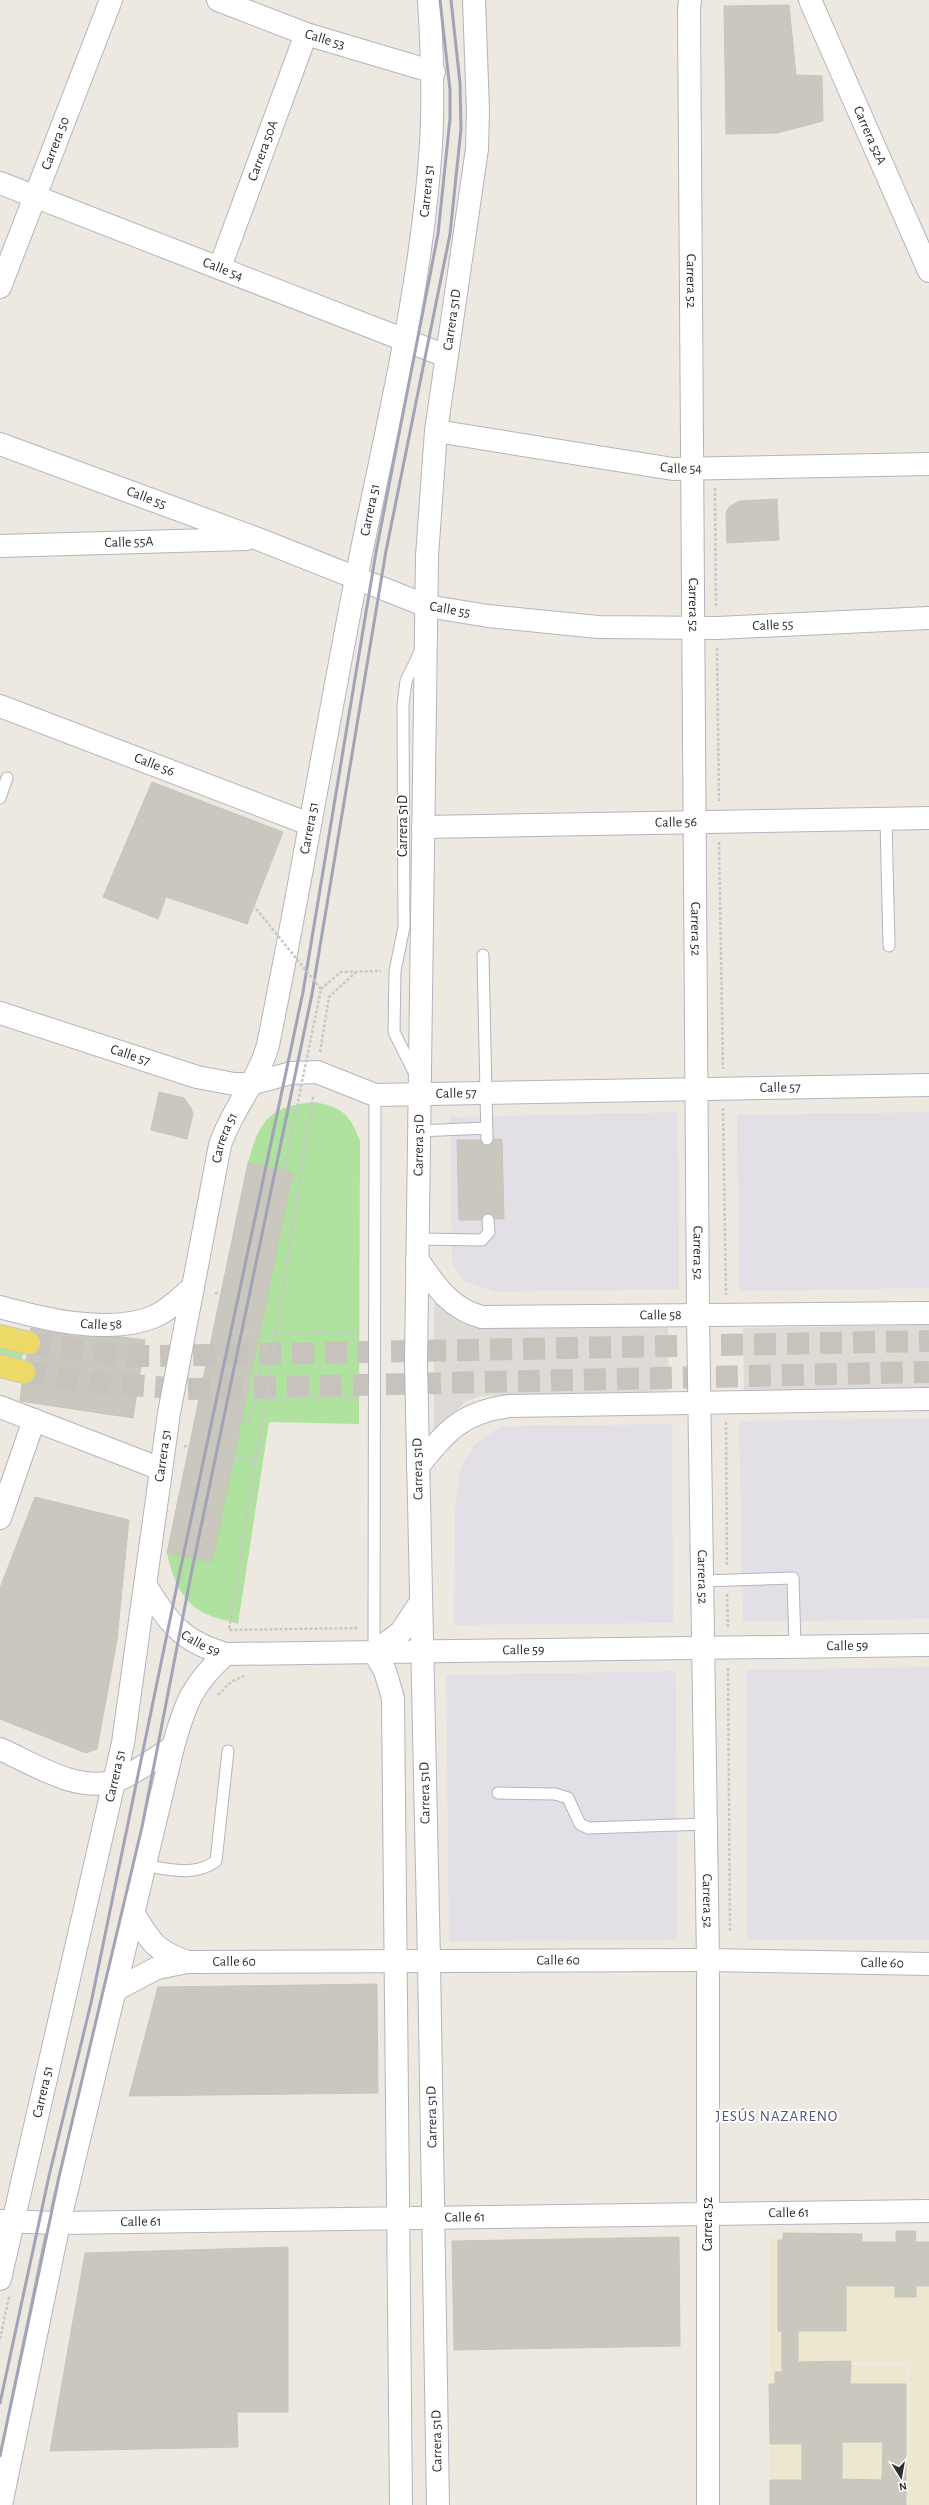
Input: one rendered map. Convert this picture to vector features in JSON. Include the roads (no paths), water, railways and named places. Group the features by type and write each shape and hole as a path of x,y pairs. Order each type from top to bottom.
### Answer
{"main road":[{"name":"Carrera 50","path":"0,287 111,0"},
{"name":"Calle 53","path":"218,0 306,34 434,72"},
{"name":"Carrera 51","path":"0,2279 6,2222 116,1781 130,1705 161,1469 176,1372 220,1145 232,1116 251,1084 268,1045 356,578 404,339 428,187 434,72 429,0"},
{"name":"Carrera 51D","path":"438,2505 429,1961 418,1467 418,1131 428,540 436,432 477,149 478,111 474,0"},
{"name":"Carrera 52","path":"690,0 698,1316 708,1960 708,2505"},
{"name":"Carrera 52A","path":"810,0 929,271"},
{"name":"Carrera 50A","path":"220,268 306,34"},
{"name":"Calle 54","path":"0,183 446,356"},
{"name":"Calle 54","path":"436,432 644,466 673,469 929,464"},
{"name":"Calle 55","path":"0,444 258,539 427,606 550,624 598,627 717,628 929,618"},
{"name":"Calle 55A","path":"0,546 258,539"},
{"name":"Calle 56","path":"0,706 309,824"},
{"name":"Calle 56","path":"423,827 929,818"},
{"name":"Calle 57","path":"0,1013 197,1077 234,1084 251,1084 291,1073 317,1072 375,1094 419,1088 487,1094 929,1085"},
{"name":"Calle 58","path":"417,1249 447,1299 469,1314 482,1317 929,1313"},
{"name":"Calle 58","path":"0,1307 40,1316 117,1325 134,1323 154,1316 192,1288"},
{"path":"0,1336 28,1343"},
{"path":"0,1366 24,1372"},
{"path":"418,1467 451,1427 469,1416 490,1409 510,1406 929,1399"},
{"path":"0,1407 161,1469"},
{"path":"0,1518 34,1420"},
{"name":"Calle 59","path":"146,1586 164,1615 178,1631 199,1645 226,1654 929,1645"},
{"path":"401,2505 394,1961 393,1698 385,1671 374,1652 401,1632 420,1603"},
{"path":"1,2505 59,2223 117,1989 173,1747 181,1718 192,1691 202,1677 226,1654"},
{"path":"0,1749 73,1781 89,1784 116,1781 173,1747"},
{"name":"Calle 60","path":"134,1914 154,1946 173,1957 188,1962"},
{"name":"Calle 60","path":"117,1989 157,1968 188,1962 708,1960 929,1964"},
{"name":"Calle 61","path":"6,2222 59,2223 929,2211"}],"lane":[{"name":"Carrera 51D","path":"419,1088 394,1032 395,971 404,927 403,705 406,681 426,640"},
{"path":"0,798 7,778"},
{"path":"886,819 889,946"},
{"path":"418,1131 487,1134 483,955"},
{"path":"374,1652 375,1094"},
{"path":"417,1249 482,1240 489,1232 488,1220"},
{"path":"702,1581 794,1578 795,1647"},
{"path":"146,1866 193,1872 207,1868 216,1861 228,1751"},
{"path":"498,1793 555,1794 568,1798 580,1824 588,1828 706,1824"}],"tunnel":[{"path":"29,1343 129,1356 158,1356 929,1341"},
{"path":"24,1372 91,1382 183,1389 929,1372"}],"railway":[{"path":"0,2403 49,2176 91,2003 180,1571 303,992 376,552 438,234 450,119 450,90 440,0"},
{"path":"0,2456 59,2177 142,1827 192,1570 312,994 386,551 450,234 461,129 460,83 451,0"}],"district":[{"name":"JESÚS NAZARENO","path":"777,2116"}]}
